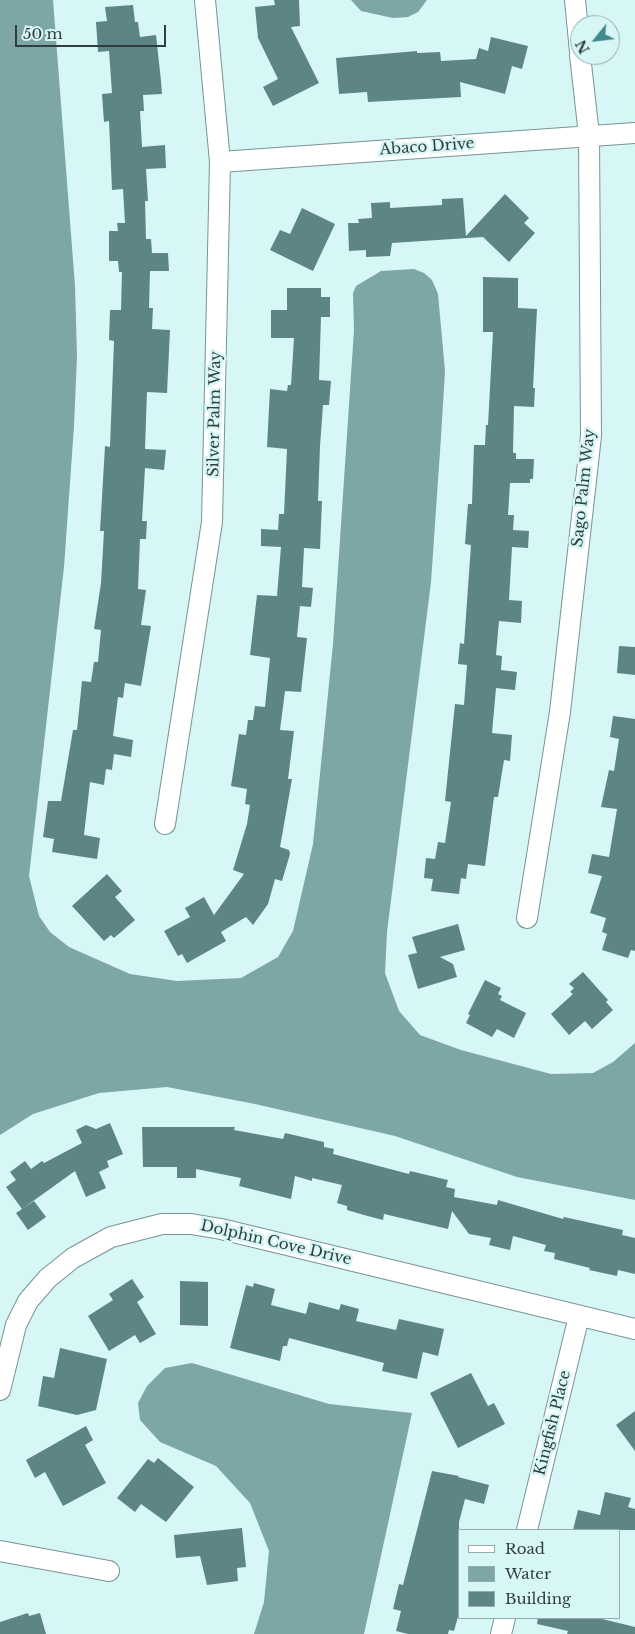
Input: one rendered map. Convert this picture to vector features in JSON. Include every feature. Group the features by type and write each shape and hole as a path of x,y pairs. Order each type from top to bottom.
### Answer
{"street":[{"name":"Silver Palm Way","path":"165,824 212,522 220,162 205,0"},
{"name":"Sago Palm Way","path":"575,0 576,15"},
{"name":"Sago Palm Way","path":"527,918 560,712 591,436 589,135 581,65"},
{"name":"Abaco Drive","path":"220,162 635,132"},
{"name":"Dolphin Cove Drive","path":"0,1390 16,1325 28,1301 48,1278 73,1258 111,1237 162,1224 191,1224 221,1228 635,1329"},
{"name":"Kingfish Place","path":"527,1529 579,1316"},
{"path":"0,1551 109,1571"},
{"path":"501,1634 505,1619"}],"water":[{"path":"0,0 53,0 75,286 77,356 64,567 29,876 39,916 50,932 69,947 130,974 177,981 241,978 278,957 293,931 313,844 333,644 354,330 353,293 356,286 381,271 414,269 424,273 432,280 438,294 445,371 431,582 387,932 385,973 399,1011 420,1035 461,1050 551,1074 593,1073 613,1062 635,1043 635,1200 517,1177 395,1136 255,1104 167,1087 99,1093 33,1114 0,1135"},
{"path":"351,0 427,0 418,12 408,17 393,18 361,11"},
{"path":"192,1363 329,1404 412,1413 364,1634 254,1634 264,1602 269,1551 250,1503 216,1466 160,1442 140,1420 138,1403 147,1386 165,1368"}],"building":[{"path":"274,0 299,0 300,26 291,27 319,83 273,106 263,87 278,79 258,38 255,7 275,5"},
{"path":"133,5 135,22 138,22 140,37 156,35 162,94 143,95 144,111 140,111 142,147 165,145 166,168 146,169 148,201 145,201 146,239 151,239 152,253 168,253 169,271 150,271 149,308 153,308 152,329 170,330 167,393 147,392 145,449 166,450 164,470 145,468 142,521 147,521 146,539 140,539 138,589 146,590 141,625 151,626 141,686 125,683 123,698 118,697 113,736 133,740 131,757 114,754 112,770 106,769 104,785 90,782 84,835 100,838 97,859 52,852 54,839 43,837 48,801 61,801 73,730 77,730 82,681 91,682 94,662 98,662 101,630 94,629 101,583 104,531 100,531 105,446 110,447 114,341 109,340 110,310 121,310 122,272 119,272 118,261 109,261 109,231 118,231 117,223 125,223 123,189 112,190 109,121 104,122 102,94 112,93 109,51 98,52 96,22 107,21 105,7"},
{"path":"491,37 528,46 522,69 512,66 505,94 460,82 461,97 368,102 367,92 339,94 336,58 417,51 417,53 440,52 441,61 476,59 479,48 488,51"},
{"path":"505,194 529,218 524,223 535,233 509,262 483,237 392,243 390,256 366,257 366,250 349,251 348,223 359,223 358,219 372,218 371,203 390,202 390,208 442,205 442,199 463,198 466,236"},
{"path":"302,208 335,224 313,271 270,250 280,230 290,234"},
{"path":"483,277 518,278 518,308 537,309 533,388 535,388 534,407 514,406 513,453 516,453 516,459 534,459 533,479 530,479 530,483 510,483 508,515 514,515 513,530 529,531 528,548 512,547 509,600 522,601 521,623 499,621 496,655 502,656 501,670 517,672 515,690 496,688 492,733 512,735 510,761 504,760 498,797 494,797 485,866 468,864 466,879 461,878 459,894 431,891 433,879 424,878 426,858 435,859 438,842 445,843 451,802 445,801 455,704 464,705 467,665 458,664 460,643 464,644 471,545 465,544 468,504 472,504 474,445 485,445 486,425 488,425 493,332 483,332"},
{"path":"287,288 321,288 321,297 330,297 330,317 321,317 319,380 331,381 329,405 323,405 320,446 318,501 322,501 320,549 304,548 302,587 313,588 311,607 300,606 297,637 307,638 301,692 285,691 280,730 294,731 288,779 292,779 280,847 289,850 290,854 282,881 275,879 268,904 253,925 246,917 221,932 226,941 187,963 182,954 178,956 164,931 190,917 185,908 204,897 214,915 244,874 233,870 247,824 250,805 245,804 247,789 231,786 239,734 246,735 248,720 253,720 255,706 265,707 270,658 250,655 257,595 277,596 281,547 261,546 261,529 278,530 279,514 284,514 287,449 267,447 270,389 287,391 288,385 291,385 294,338 271,338 271,310 287,310"},
{"path":"619,646 635,647 635,675 617,673"},
{"path":"613,716 635,719 635,951 631,950 628,958 602,950 607,934 602,932 606,918 590,913 602,876 588,873 592,854 609,857 617,809 601,807 609,770 614,771 619,739 610,737"},
{"path":"107,874 122,891 115,897 135,920 114,938 111,935 104,941 72,906"},
{"path":"458,924 465,950 440,957 453,964 457,977 418,989 408,955 417,953 412,937"},
{"path":"583,972 608,1000 606,1002 613,1010 592,1029 585,1021 569,1035 551,1014 573,994 570,992 574,988 569,984"},
{"path":"485,980 501,988 498,994 502,996 500,1000 526,1013 514,1038 497,1029 492,1037 466,1023 470,1015 468,1014"},
{"path":"110,1123 123,1154 107,1161 109,1167 99,1172 106,1188 86,1197 75,1171 22,1209 6,1187 16,1180 10,1172 25,1161 31,1169 42,1161 44,1163 82,1143 76,1130 86,1125 96,1129"},
{"path":"142,1127 235,1127 234,1130 283,1139 285,1133 324,1142 324,1147 334,1149 333,1154 409,1174 410,1171 448,1180 446,1187 455,1189 454,1197 497,1205 498,1200 563,1219 564,1217 623,1230 622,1235 635,1238 635,1274 618,1270 617,1276 589,1270 590,1268 554,1259 555,1253 544,1251 546,1245 513,1236 510,1250 489,1245 491,1238 469,1234 452,1211 448,1229 384,1214 383,1220 347,1210 347,1206 337,1203 342,1185 312,1178 312,1181 295,1176 291,1199 239,1186 241,1178 196,1169 196,1178 177,1178 177,1167 143,1167"},
{"path":"34,1201 46,1217 28,1230 16,1213"},
{"path":"132,1279 144,1297 137,1302 156,1334 140,1343 135,1335 109,1351 88,1316 113,1300 109,1294"},
{"path":"180,1281 208,1282 208,1326 180,1325"},
{"path":"254,1283 275,1289 271,1305 306,1314 309,1302 339,1310 341,1304 359,1309 356,1321 396,1330 399,1319 444,1329 438,1356 423,1352 417,1379 382,1371 384,1363 289,1338 287,1346 283,1346 280,1361 230,1348 246,1285 253,1287"},
{"path":"60,1348 107,1359 96,1410 77,1415 38,1406 43,1376 54,1378"},
{"path":"471,1373 488,1406 494,1403 505,1424 458,1448 430,1393"},
{"path":"635,1411 635,1451 616,1425"},
{"path":"86,1426 93,1440 85,1445 106,1483 63,1506 45,1472 35,1478 26,1460"},
{"path":"158,1458 194,1487 166,1522 141,1504 135,1512 117,1498 148,1459 154,1463"},
{"path":"432,1471 459,1476 489,1485 484,1504 465,1499 459,1522 458,1617 454,1631 449,1630 448,1634 408,1634 396,1631 401,1611 393,1609 399,1584 403,1585"},
{"path":"605,1492 631,1498 628,1507 635,1509 635,1530 573,1529 578,1510 600,1515"},
{"path":"242,1528 246,1567 237,1568 238,1581 207,1585 200,1556 176,1558 174,1535"},
{"path":"28,1613 29,1616 40,1613 46,1634 0,1634 0,1622"},
{"path":"538,1619 602,1619 635,1627 635,1634 567,1634 568,1631 537,1624"}]}
